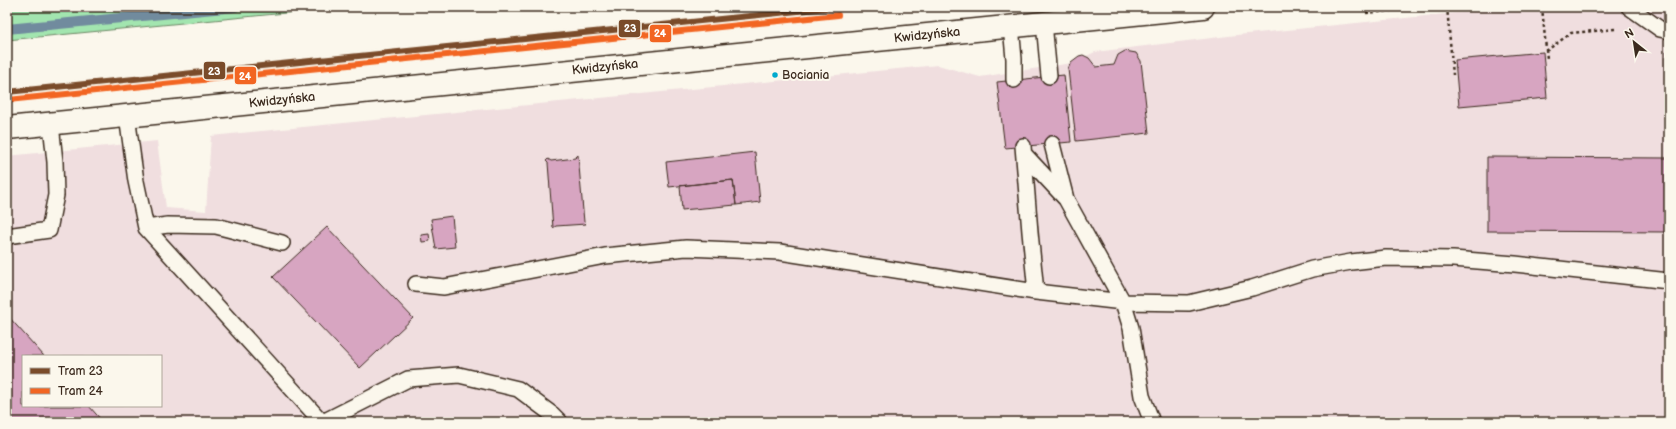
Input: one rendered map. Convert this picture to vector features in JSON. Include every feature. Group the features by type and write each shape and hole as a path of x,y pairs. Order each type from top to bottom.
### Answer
{"street":[{"name":"Kwidzyńska","path":"7,128 1202,7"}],"lane":[{"path":"1629,7 1660,29 1669,31"},
{"path":"1044,23 1049,76"},
{"path":"1011,26 1014,80"},
{"path":"127,116 136,181 146,228 323,422 408,379 459,375 518,389 560,422"},
{"path":"7,236 49,230 56,195 55,162 51,124"},
{"path":"1052,144 1066,199"},
{"path":"1036,292 1024,150 1066,199 1123,302 1131,328 1142,396 1152,422"},
{"path":"146,228 168,225 216,226 282,243"},
{"path":"416,284 444,287 604,256 686,248 780,252 1036,292 1123,302 1189,303 1252,288 1312,269 1386,258 1453,258 1669,281"}],"path":[{"path":"1366,13 1434,7"},
{"path":"1447,7 1453,75"},
{"path":"1542,7 1547,58"},
{"path":"1546,51 1571,33 1630,28 1644,18"}],"shaded area":[{"path":"1514,7 1669,7 1669,422 7,422 7,156 157,141 166,208 206,211 211,136 938,65 980,77 1072,63 1095,52 1237,35"}],"green space":[{"path":"7,7 348,7 7,40"}],"building":[{"path":"1125,51 1136,53 1141,61 1149,133 1076,141 1068,69 1071,62 1083,55 1089,58 1096,67 1114,65 1118,55"},
{"path":"1543,52 1547,98 1459,106 1455,60"},
{"path":"1666,52 1669,52 1669,115 1666,115"},
{"path":"1064,75 1071,142 1005,148 997,82"},
{"path":"755,152 760,202 736,205 733,180 669,187 666,162"},
{"path":"578,155 584,222 586,224 556,226 553,228 548,163 546,161 548,159 551,161 575,158"},
{"path":"1487,157 1669,158 1669,232 1487,231"},
{"path":"733,180 736,205 682,210 680,186"},
{"path":"452,216 455,247 436,249 431,219"},
{"path":"327,227 413,318 360,368 273,277"},
{"path":"429,234 430,241 422,242 421,235"},
{"path":"7,315 43,355 22,355 22,407 90,407 103,422 7,422"}],"waterway":[{"path":"7,29 235,7"}],"tram line":[{"name":"23","path":"7,92 837,7"},
{"name":"24","path":"8,100 838,15"}],"place":[{"name":"Bociania","path":"775,75"}]}
